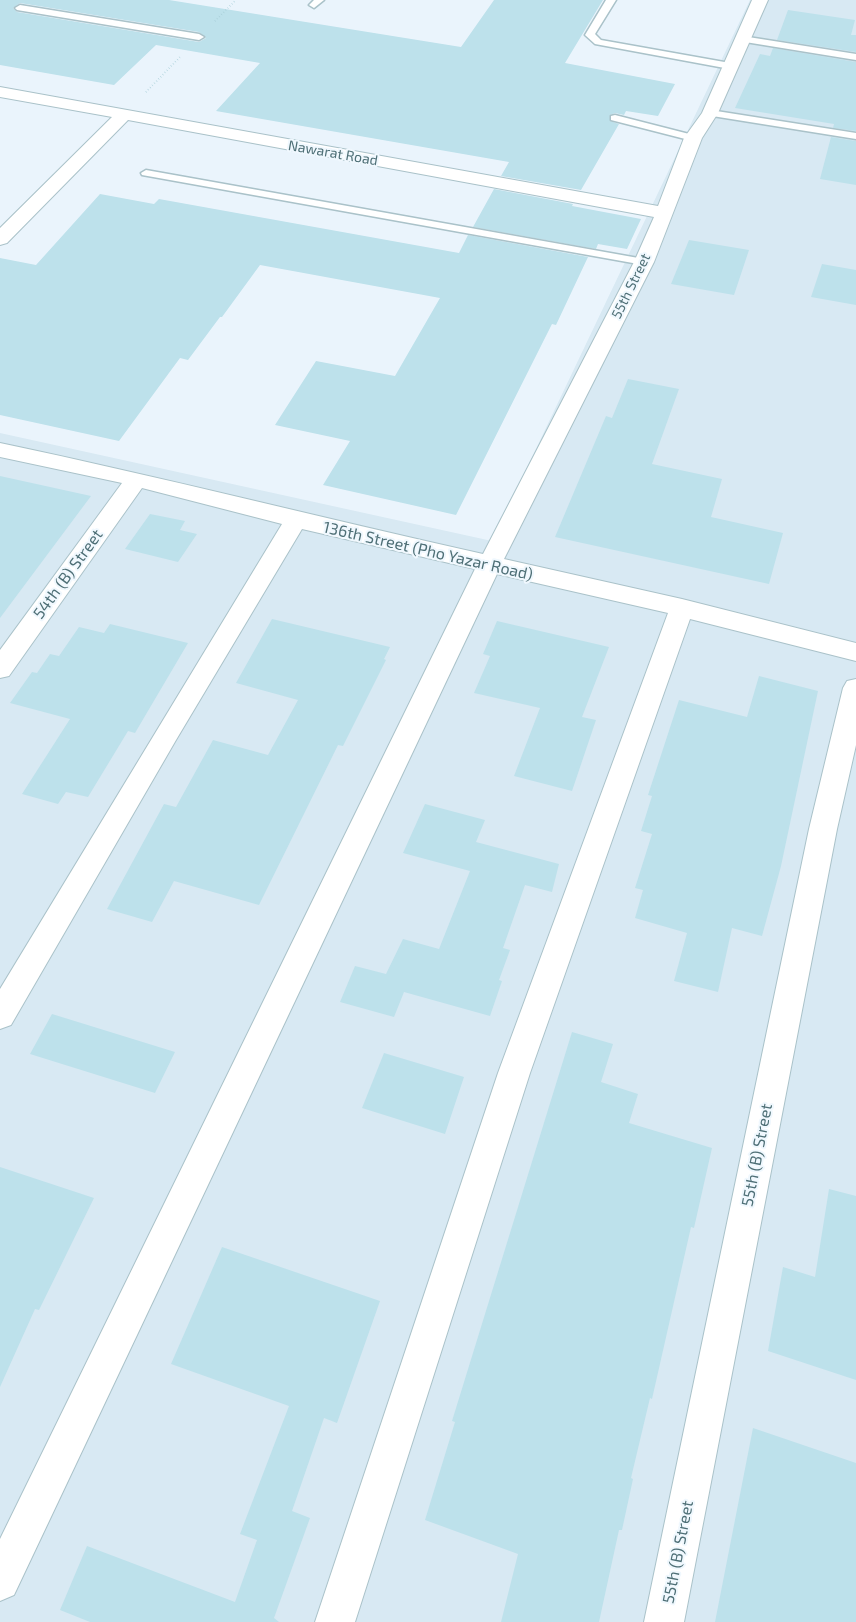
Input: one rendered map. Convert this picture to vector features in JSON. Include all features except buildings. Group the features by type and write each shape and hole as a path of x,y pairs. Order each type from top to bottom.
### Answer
{"street":[{"name":"55th Street","path":"0,1581 489,565 644,262 665,213 693,138 710,112 760,0"},
{"name":"Nawarat Road","path":"0,92 665,213"},
{"path":"0,239 124,115"},
{"name":"136th Street (Pho Yazar Road)","path":"0,450 137,479 296,520 682,608 856,652"},
{"name":"54th (B) Street","path":"0,670 137,479"},
{"path":"0,1016 296,520"},
{"path":"335,1622 514,1073 682,608"},
{"name":"55th (B) Street","path":"664,1622 823,828 856,688"}],"lane":[{"path":"612,0 590,35 598,42 730,66"},
{"path":"20,8 199,37"},
{"path":"742,39 856,56"},
{"path":"710,112 856,136"},
{"path":"615,118 693,138"},
{"path":"146,173 644,262"}],"shaded area":[{"path":"750,0 856,0 856,1622 0,1622 0,433 492,541"}]}
